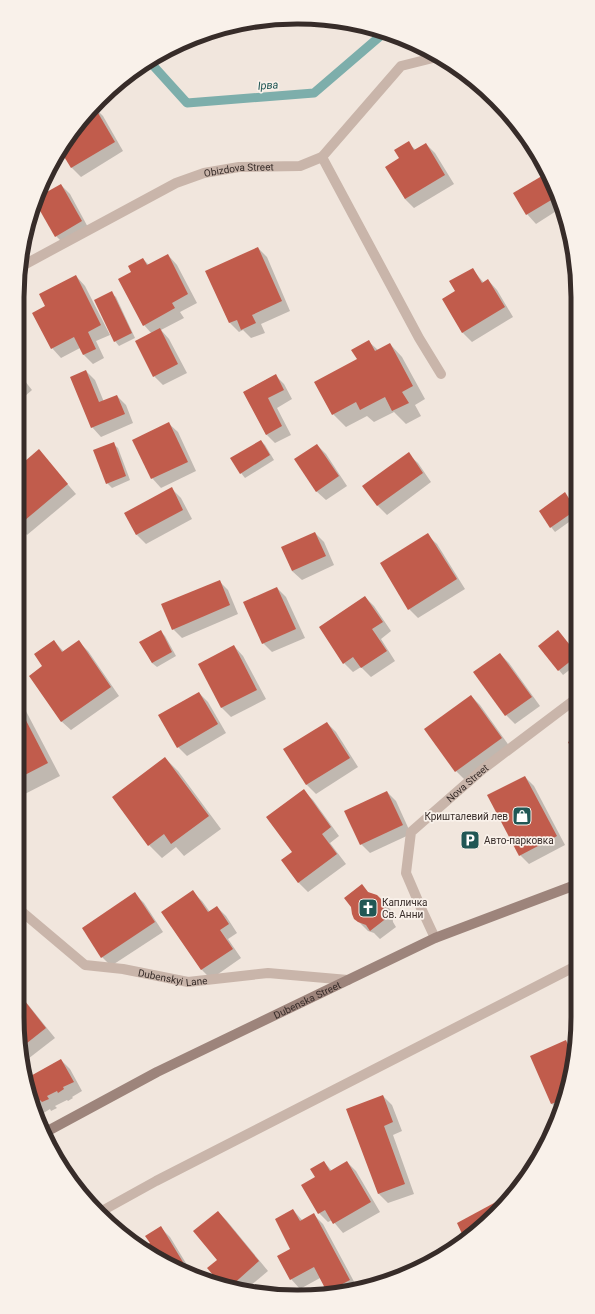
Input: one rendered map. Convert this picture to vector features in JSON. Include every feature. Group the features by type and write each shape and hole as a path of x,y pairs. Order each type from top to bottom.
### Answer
{"main road":[{"name":"Dubenska Street","path":"49,1130 157,1072 436,938 571,887"}],"street":[{"name":"Obizdova Street","path":"26,264 176,183 204,172 239,167 300,166 322,157 401,66 430,59"},
{"path":"322,157 419,338 441,374"},
{"name":"Nova Street","path":"436,938 406,873 411,832 483,768 571,702"},
{"name":"Dubenskyi Lane","path":"24,914 85,965 123,969 188,982 268,973 348,980"},
{"path":"104,1210 163,1177 571,968"}],"building":[{"path":"97,111 115,142 71,168 64,156 81,131"},
{"path":"409,141 414,150 426,143 445,175 405,199 385,167 399,158 394,150"},
{"path":"542,176 552,199 526,215 513,193"},
{"path":"61,184 82,221 55,237 39,209 45,193"},
{"path":"258,247 282,301 252,315 256,323 241,330 237,320 229,323 205,271"},
{"path":"168,254 188,294 172,303 175,308 143,326 118,279 131,272 128,266 143,258 147,265"},
{"path":"473,268 482,283 488,279 505,307 462,333 442,299 455,291 449,281"},
{"path":"76,275 101,325 88,332 96,349 83,355 74,337 51,349 32,313 45,306 39,294"},
{"path":"112,291 132,333 114,342 94,300"},
{"path":"160,328 178,364 153,377 135,341"},
{"path":"369,340 375,351 390,343 413,386 402,392 409,403 392,411 385,397 360,410 356,402 332,415 314,382 357,359 351,350"},
{"path":"86,370 99,402 117,395 125,414 91,428 70,377"},
{"path":"276,374 284,390 268,398 282,426 266,435 243,392"},
{"path":"169,422 188,462 151,479 132,440"},
{"path":"261,440 270,455 240,474 230,458"},
{"path":"114,442 126,476 106,484 93,450"},
{"path":"317,444 339,476 316,492 294,459"},
{"path":"39,449 68,484 24,521 24,462"},
{"path":"409,452 423,473 377,506 362,486"},
{"path":"172,487 183,510 136,535 124,513"},
{"path":"565,492 571,502 571,513 550,528 539,511"},
{"path":"315,532 326,556 292,571 281,547"},
{"path":"428,533 457,579 408,610 380,563"},
{"path":"220,580 230,605 172,630 161,604"},
{"path":"277,587 296,629 262,644 243,602"},
{"path":"365,596 383,622 372,629 387,651 361,668 353,657 343,664 319,627"},
{"path":"161,630 172,652 152,663 139,642"},
{"path":"558,630 571,646 571,661 558,671 538,646"},
{"path":"54,640 62,652 79,640 111,687 61,722 29,676 42,666 34,654"},
{"path":"234,645 257,690 221,708 198,664"},
{"path":"500,653 532,697 505,716 473,672"},
{"path":"199,692 218,724 177,748 158,715"},
{"path":"471,695 502,738 455,772 424,729"},
{"path":"24,717 48,763 24,775"},
{"path":"327,722 350,758 306,785 283,749"},
{"path":"571,740 571,748 568,742"},
{"path":"165,757 209,816 171,844 164,834 148,846 112,797"},
{"name":"Кришталевий лев","path":"525,776 557,836 519,856 487,795"},
{"path":"304,789 331,827 322,834 337,854 298,883 281,860 292,852 266,817"},
{"path":"387,791 403,825 360,845 344,811"},
{"name":"Капличка Св. Анни","path":"362,884 368,892 377,895 381,899 384,912 388,917 370,931 366,925 354,919 351,907 344,898"},
{"path":"193,890 208,912 217,906 229,924 220,930 233,949 201,970 161,912"},
{"path":"135,892 155,922 101,958 82,928"},
{"path":"24,1000 46,1028 26,1044"},
{"path":"566,1040 569,1048 569,1052 562,1087 557,1102 551,1104 530,1056"},
{"path":"61,1059 74,1082 63,1087 64,1089 58,1093 57,1091 47,1096 49,1099 42,1102 40,1100 38,1101 30,1076"},
{"path":"383,1095 393,1122 384,1126 405,1184 378,1194 346,1109"},
{"path":"324,1161 330,1171 347,1161 371,1202 333,1224 325,1210 318,1214 301,1185 315,1177 310,1169"},
{"path":"501,1199 478,1222 462,1234 457,1223"},
{"path":"293,1209 300,1221 314,1213 350,1280 335,1288 325,1288 314,1267 290,1280 277,1256 290,1249 275,1219"},
{"path":"218,1211 259,1261 235,1283 214,1277 207,1268 217,1260 193,1231"},
{"path":"161,1226 185,1266 147,1245 150,1243 145,1236"}],"waterway":[{"name":"Ірва","path":"153,66 187,103 314,93 379,37"}],"place":[{"name":"Кришталевий лев","path":"522,816"},
{"name":"Авто-парковка","path":"470,840"},
{"name":"Капличка Св. Анни","path":"368,908"}]}
